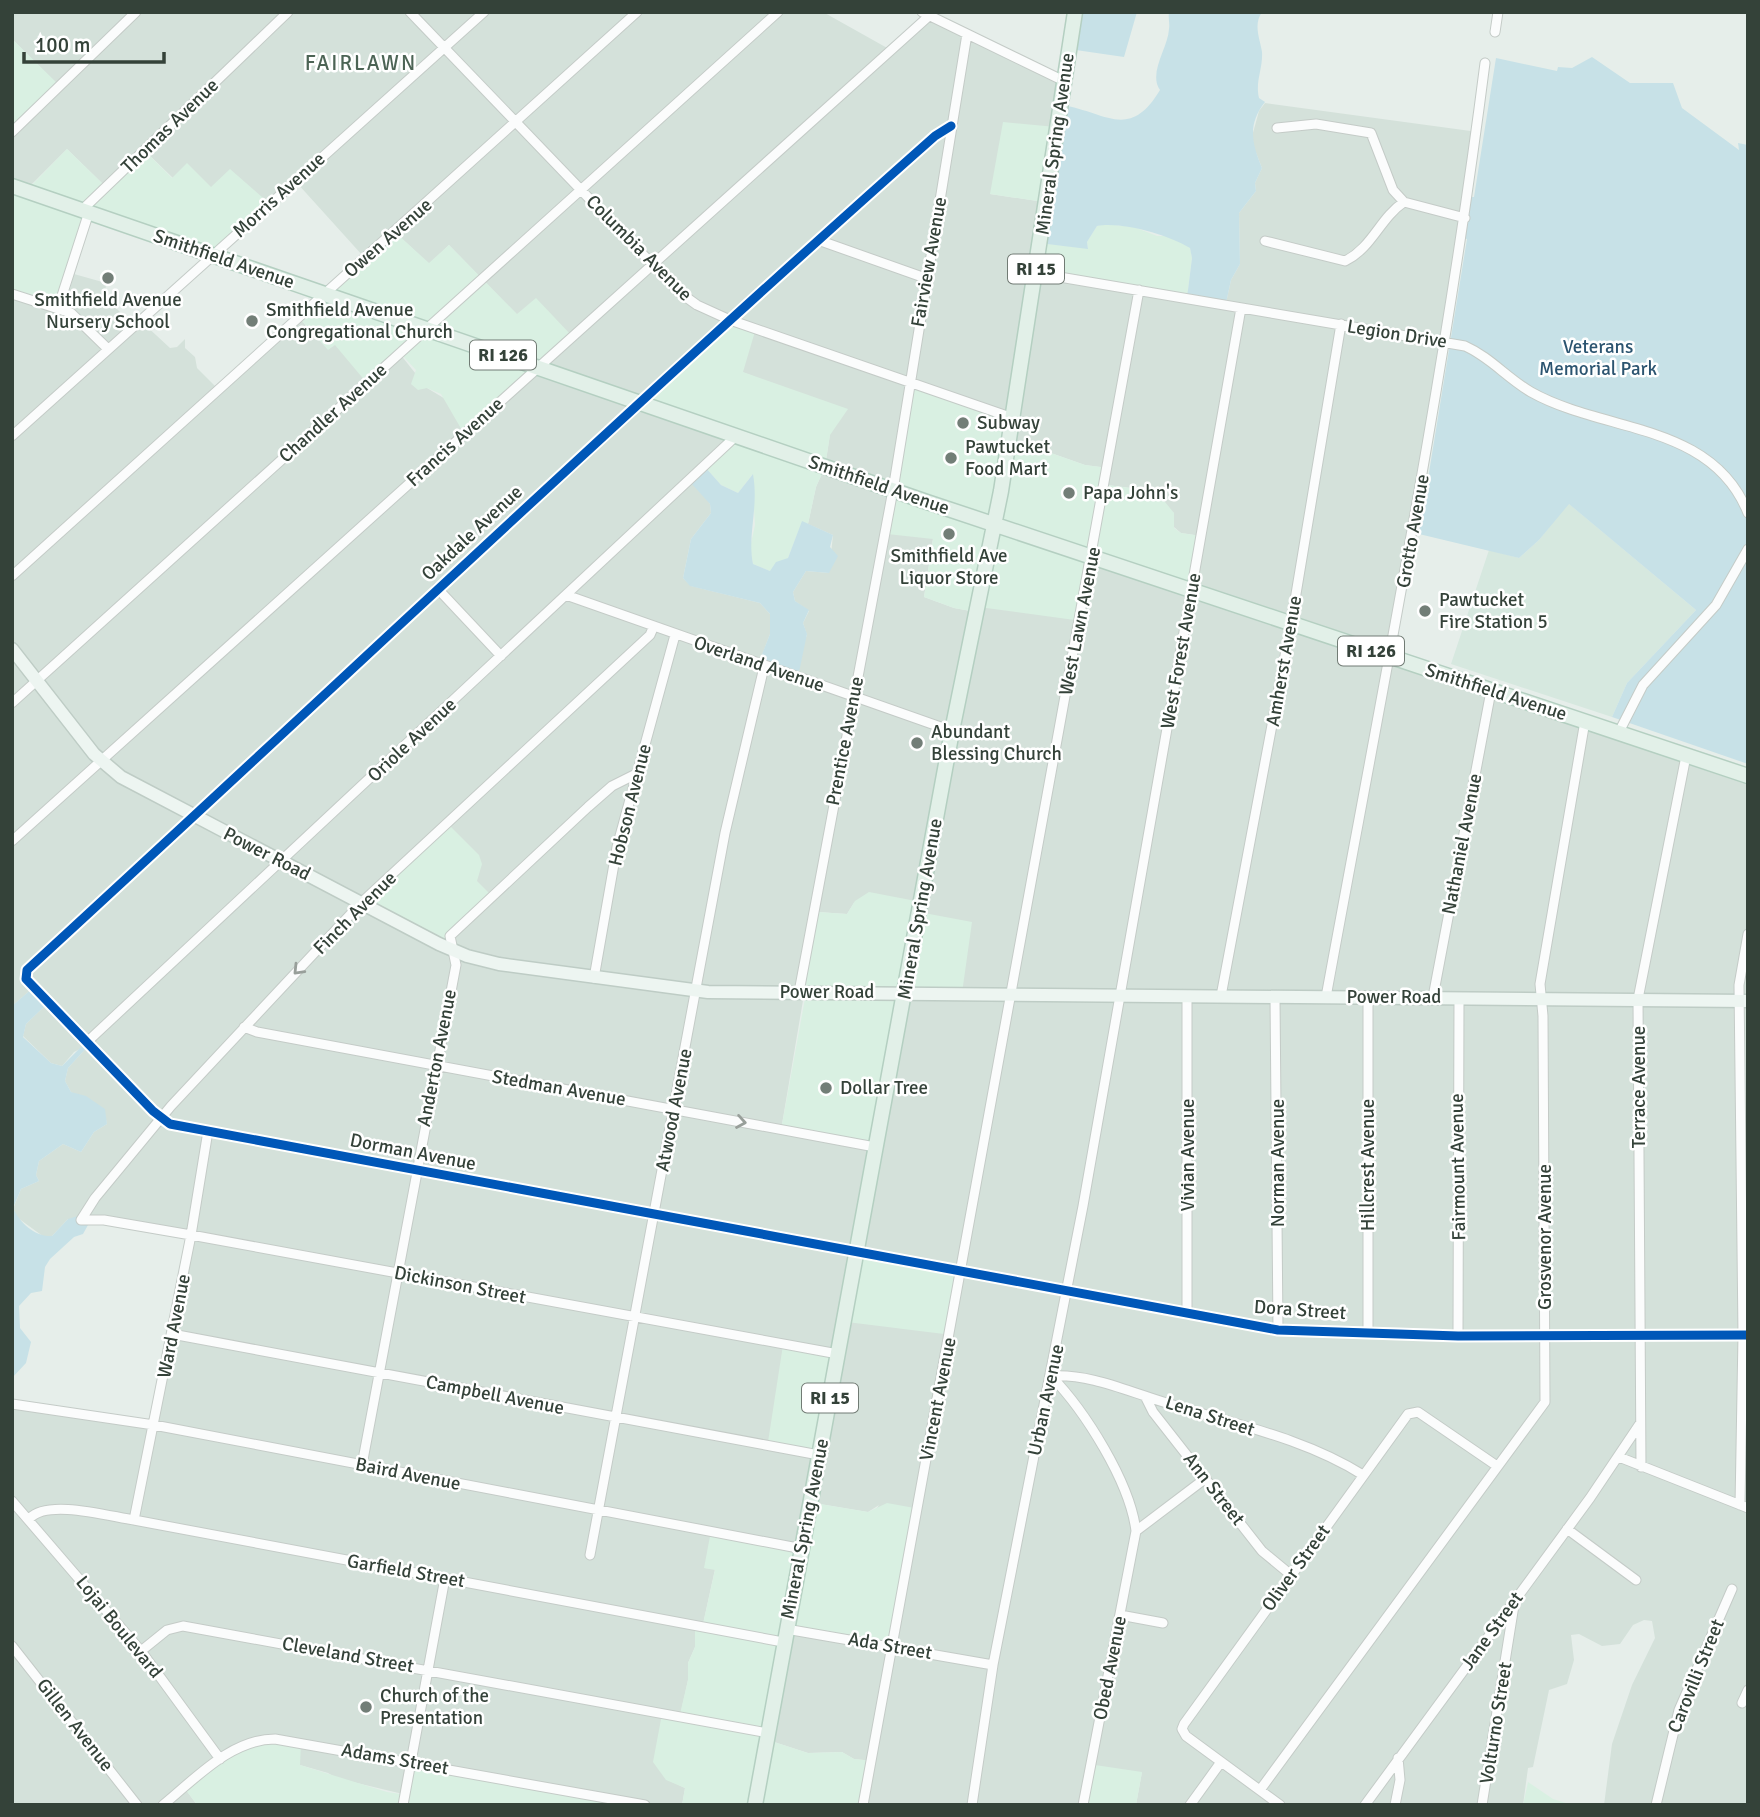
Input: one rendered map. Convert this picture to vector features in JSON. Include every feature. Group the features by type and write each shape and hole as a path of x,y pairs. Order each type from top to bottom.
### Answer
{"main road":[{"name":"Mineral Spring Avenue","path":"755,1805 874,1147 994,524 1036,273 1075,12"},
{"name":"Smithfield Avenue","path":"12,186 893,490 1748,776"},
{"name":"Power Road","path":"12,649 102,762 121,777 453,950 499,964 697,991 1744,1001"}],"street":[{"path":"12,132 136,12"},
{"name":"Thomas Avenue","path":"86,211 288,12"},
{"name":"Columbia Avenue","path":"410,12 685,298 730,320 1010,417"},
{"name":"Morris Avenue","path":"12,436 484,12"},
{"name":"Owen Avenue","path":"12,576 324,293 409,221 637,12"},
{"name":"Chandler Avenue","path":"12,703 778,12"},
{"path":"1495,32 1498,12"},
{"path":"926,14 1064,81"},
{"name":"Francis Avenue","path":"12,841 926,14"},
{"name":"Fairview Avenue","path":"893,490 908,381 928,279 967,34"},
{"name":"Grotto Avenue","path":"1326,997 1445,340 1465,218 1485,63"},
{"path":"1277,128 1316,124 1371,133 1393,190 1404,202 1465,218"},
{"name":"Oakdale Avenue","path":"87,1042 24,975 437,588 818,240 935,136 951,127"},
{"path":"1265,241 1345,261 1360,252 1391,212 1404,202"},
{"path":"58,308 86,211"},
{"path":"818,240 928,279"},
{"name":"Legion Drive","path":"1036,273 1445,340 1474,350 1531,392 1643,430 1701,455 1734,484 1748,513"},
{"name":"West Lawn Avenue","path":"1012,993 1139,290"},
{"path":"12,294 58,308 82,321 108,349"},
{"name":"West Forest Avenue","path":"1120,995 1241,308"},
{"name":"Amherst Avenue","path":"1221,996 1291,624 1341,324"},
{"name":"Oriole Avenue","path":"87,1042 736,436"},
{"name":"Prentice Avenue","path":"799,992 893,490"},
{"path":"1619,732 1643,685 1716,606 1748,549"},
{"path":"437,588 501,656"},
{"name":"Overland Avenue","path":"566,595 653,628 952,731"},
{"name":"Finch Avenue","path":"80,1220 161,1119 362,902 575,706 650,635 653,628"},
{"name":"Hobson Avenue","path":"594,978 617,847 675,635"},
{"name":"Atwood Avenue","path":"590,1555 618,1418 653,1214 725,833 764,667"},
{"name":"Nathaniel Avenue","path":"1433,997 1491,691"},
{"name":"Grosvenor Avenue","path":"1260,1790 1545,1402 1542,1000 1544,950 1585,721"},
{"name":"Terrace Avenue","path":"1641,1466 1638,999 1686,756"},
{"name":"Anderton Avenue","path":"362,1465 435,1065 456,965 450,936 612,786 636,774"},
{"path":"1640,1424 1619,1457 1744,1507 1744,1001 1741,967 1748,934"},
{"name":"Vincent Avenue","path":"863,1805 1012,993"},
{"name":"Urban Avenue","path":"972,1805 993,1665 1020,1516 1051,1376 1120,995"},
{"name":"Vivian Avenue","path":"1187,997 1187,1314"},
{"name":"Norman Avenue","path":"1275,997 1278,1330"},
{"name":"Hillcrest Avenue","path":"1368,998 1368,1332"},
{"name":"Fairmount Avenue","path":"1458,1336 1459,998"},
{"name":"Stedman Avenue","path":"244,1027 257,1032 874,1147"},
{"path":"87,1042 161,1119"},
{"name":"Dorman Avenue","path":"161,1119 170,1124 856,1252"},
{"name":"Ward Avenue","path":"134,1520 191,1235 208,1131"},
{"name":"Dickinson Street","path":"80,1220 104,1220 191,1235 838,1354"},
{"name":"Dora Street","path":"856,1252 1278,1330 1458,1336 1745,1335"},
{"name":"Campbell Avenue","path":"172,1334 819,1455"},
{"name":"Lena Street","path":"1051,1376 1069,1375 1145,1396 1329,1455 1363,1475"},
{"name":"Obed Avenue","path":"1051,1376 1063,1388 1113,1467 1128,1498 1136,1531 1083,1805"},
{"name":"Ann Street","path":"1145,1396 1153,1412 1262,1551 1291,1575"},
{"name":"Baird Avenue","path":"12,1404 153,1425 803,1549"},
{"name":"Oliver Street","path":"1221,1762 1186,1736 1181,1729 1408,1414 1414,1410 1497,1466"},
{"name":"Jane Street","path":"1365,1805 1619,1457"},
{"path":"1136,1531 1206,1478"},
{"name":"Lojai Boulevard","path":"12,1501 30,1518 141,1651 220,1759"},
{"name":"Garfield Street","path":"30,1518 36,1511 51,1508 134,1520 445,1578 785,1636"},
{"path":"1567,1529 1636,1580"},
{"path":"403,1805 445,1578"},
{"name":"Carovilli Street","path":"1658,1804 1679,1710 1732,1589"},
{"name":"Volturno Street","path":"1482,1805 1515,1599"},
{"path":"1120,1615 1163,1623"},
{"name":"Cleveland Street","path":"141,1651 167,1630 183,1626 768,1733"},
{"name":"Ada Street","path":"785,1636 892,1646 993,1665"},
{"name":"Gillen Avenue","path":"12,1646 137,1805"},
{"path":"1742,1703 1748,1690"},
{"name":"Adams Street","path":"163,1805 220,1759 257,1741 275,1739 645,1805"},
{"path":"1395,1805 1399,1780 1398,1757"},
{"path":"1190,1805 1221,1762 1280,1805"}],"shaded area":[{"path":"12,12 823,12 889,49 928,16 1063,81 1057,123 990,194 1044,202 1039,243 1226,303 1231,280 1240,264 1239,213 1256,191 1255,183 1262,168 1251,140 1259,111 1265,103 1478,132 1391,657 1748,776 1748,1805 1604,1805 1612,1744 1632,1685 1655,1638 1652,1621 1644,1620 1633,1625 1620,1644 1602,1646 1579,1634 1571,1635 1574,1660 1567,1684 1549,1690 1533,1767 1528,1768 1523,1805 1136,1805 1142,1772 1085,1805 867,1805 873,1761 854,1759 842,1752 808,1753 771,1741 787,1642 879,1505 868,1512 814,1503 806,1542 704,1568 715,1569 703,1624 695,1626 695,1647 688,1663 688,1680 666,1779 685,1788 682,1805 407,1795 336,1778 300,1765 186,1790 197,1805 12,1805 12,1401 156,1427 176,1338 191,1238 68,1219 52,1236 44,1237 18,1218 13,1209 21,1189 39,1181 36,1175 39,1161 63,1144 81,1152 94,1132 107,1124 105,1115 71,1092 65,1081 68,1068 90,1044 74,1052 62,1066 51,1063 23,1036 26,1024 49,1002 34,987 12,1006 12,293 65,307 74,274 106,283 105,297 134,326 143,323 170,348 177,347 185,339 185,348 195,357 197,368 219,390 300,319 329,349 335,344 400,354 427,388 447,400 517,315 449,245 429,264 397,234 363,256 297,183 271,205 173,178 145,151 105,186 67,149 26,190 12,185 12,135 60,87 12,39","holes":["734,320 746,359 742,372 766,381 830,434 825,467 816,487 808,524 833,535 829,573 806,571 793,592 795,601 809,611 803,623 807,635 802,648 759,663 770,634 770,614 760,603 691,586 683,578 691,539 711,513 710,504 694,479 737,435","1007,444 1031,446 1085,465 1108,468 1107,485 1139,489 1174,513 1174,527 1181,533 1201,536 1093,559 976,612 954,608 924,597 933,538","855,901 781,1130 818,912 847,914"]},
{"path":"12,39 60,86 12,135"},
{"path":"1003,122 1056,127 1044,202 990,194"},
{"path":"67,149 105,186 145,151 172,178 187,163 211,187 230,169 271,205 216,255 91,214 65,307 12,293 12,185 27,190"},
{"path":"1104,224 1134,227 1157,236 1171,236 1190,247 1192,258 1187,298 1036,272 1039,243 1088,248 1087,242 1097,226"},
{"path":"397,234 429,263 449,245 517,314 536,298 572,336 463,432 441,394 427,388 418,390 411,384 416,370 401,354 366,382 335,345 328,350 300,319"},
{"path":"726,324 756,328 743,372 848,409 830,435 825,467 816,487 808,524 802,522 788,558 770,571 753,564 750,548 755,525 752,475 738,493 721,485 706,468 738,438 645,403"},
{"path":"910,385 1009,415 1007,444 1031,446 1085,465 1108,468 1107,485 1139,489 1165,502 1174,513 1174,528 1181,533 1202,536 1195,584 1095,558 1082,621 979,607 976,612 954,608 924,597 933,539 887,534"},
{"path":"1568,503 1696,610 1627,683 1612,717 1451,664 1489,550 1519,558 1539,540"},
{"path":"449,825 479,855 482,864 477,881 493,897 454,939 453,948 364,902"},
{"path":"869,892 921,902 924,913 972,922 962,993 909,993 878,1146 781,1130 806,993 801,992 818,912 847,914 855,901"},
{"path":"858,1254 965,1274 952,1335 847,1322"},
{"path":"783,1345 839,1354 819,1455 768,1442"},
{"path":"814,1503 868,1512 887,1503 920,1509 894,1647 793,1628 771,1741 808,1753 842,1752 854,1759 874,1761 867,1805 682,1805 685,1788 666,1780 653,1762 662,1714 680,1714 688,1680 688,1663 695,1647 695,1626 703,1624 715,1570 704,1568 711,1531 801,1548"},
{"path":"257,1741 301,1743 300,1765 387,1792 407,1795 412,1763 644,1805 197,1805 186,1790 225,1760"},
{"path":"1095,1765 1142,1772 1136,1805 1085,1805"},
{"path":"1528,1782 1553,1799 1572,1805 1523,1805"}],"green space":[{"path":"1074,12 1137,12 1124,57 1069,49"},
{"path":"1169,12 1262,12 1258,27 1262,52 1258,92 1259,98 1265,102 1259,110 1253,134 1262,168 1255,183 1256,191 1239,213 1240,264 1231,280 1226,303 1187,298 1192,258 1190,248 1158,234 1131,227 1107,225 1097,226 1087,242 1088,249 1039,243 1061,105 1115,119 1138,115 1149,106 1160,90 1156,76 1168,36"},
{"name":"Veterans Memorial Park","path":"1592,57 1630,83 1673,83 1682,108 1739,150 1738,143 1748,145 1748,764 1612,717 1627,683 1696,610 1569,504 1539,540 1519,558 1419,534 1467,239 1462,238 1469,197 1474,197 1496,58 1557,71 1558,67 1572,68"},
{"path":"706,468 721,485 738,493 753,474 753,564 770,571 776,562 788,558 802,521 833,535 830,547 838,556 829,573 806,571 793,592 795,601 809,610 803,623 807,634 798,677 759,662 770,634 770,614 760,603 690,586 683,578 691,539 711,513 710,504 691,483"},
{"path":"35,986 49,1002 26,1024 23,1037 51,1063 62,1066 87,1041 90,1044 68,1068 65,1081 71,1092 86,1096 105,1109 107,1124 94,1132 81,1152 63,1144 39,1161 36,1175 39,1181 21,1189 13,1208 29,1228 46,1236 52,1236 68,1219 88,1213 93,1216 83,1234 74,1237 50,1259 45,1267 42,1291 31,1293 19,1306 20,1328 31,1342 26,1363 12,1378 12,1006"}],"cycle path":[{"path":"951,126 935,136 592,447 27,970 26,979 153,1111 170,1124 1278,1330 1458,1336 1748,1335"}],"place":[{"name":"Smithfield Avenue Nursery School","path":"108,278"},
{"name":"Smithfield Avenue Congregational Church","path":"252,321"},
{"name":"Subway","path":"963,423"},
{"name":"Pawtucket Food Mart","path":"951,458"},
{"name":"Papa John's","path":"1069,493"},
{"name":"Smithfield Ave Liquor Store","path":"949,534"},
{"name":"Pawtucket Fire Station 5","path":"1425,611"},
{"name":"Abundant Blessing Church","path":"917,743"},
{"name":"Dollar Tree","path":"826,1088"},
{"name":"Church of the Presentation","path":"366,1707"}],"district":[{"name":"FAIRLAWN","path":"361,63"}]}
